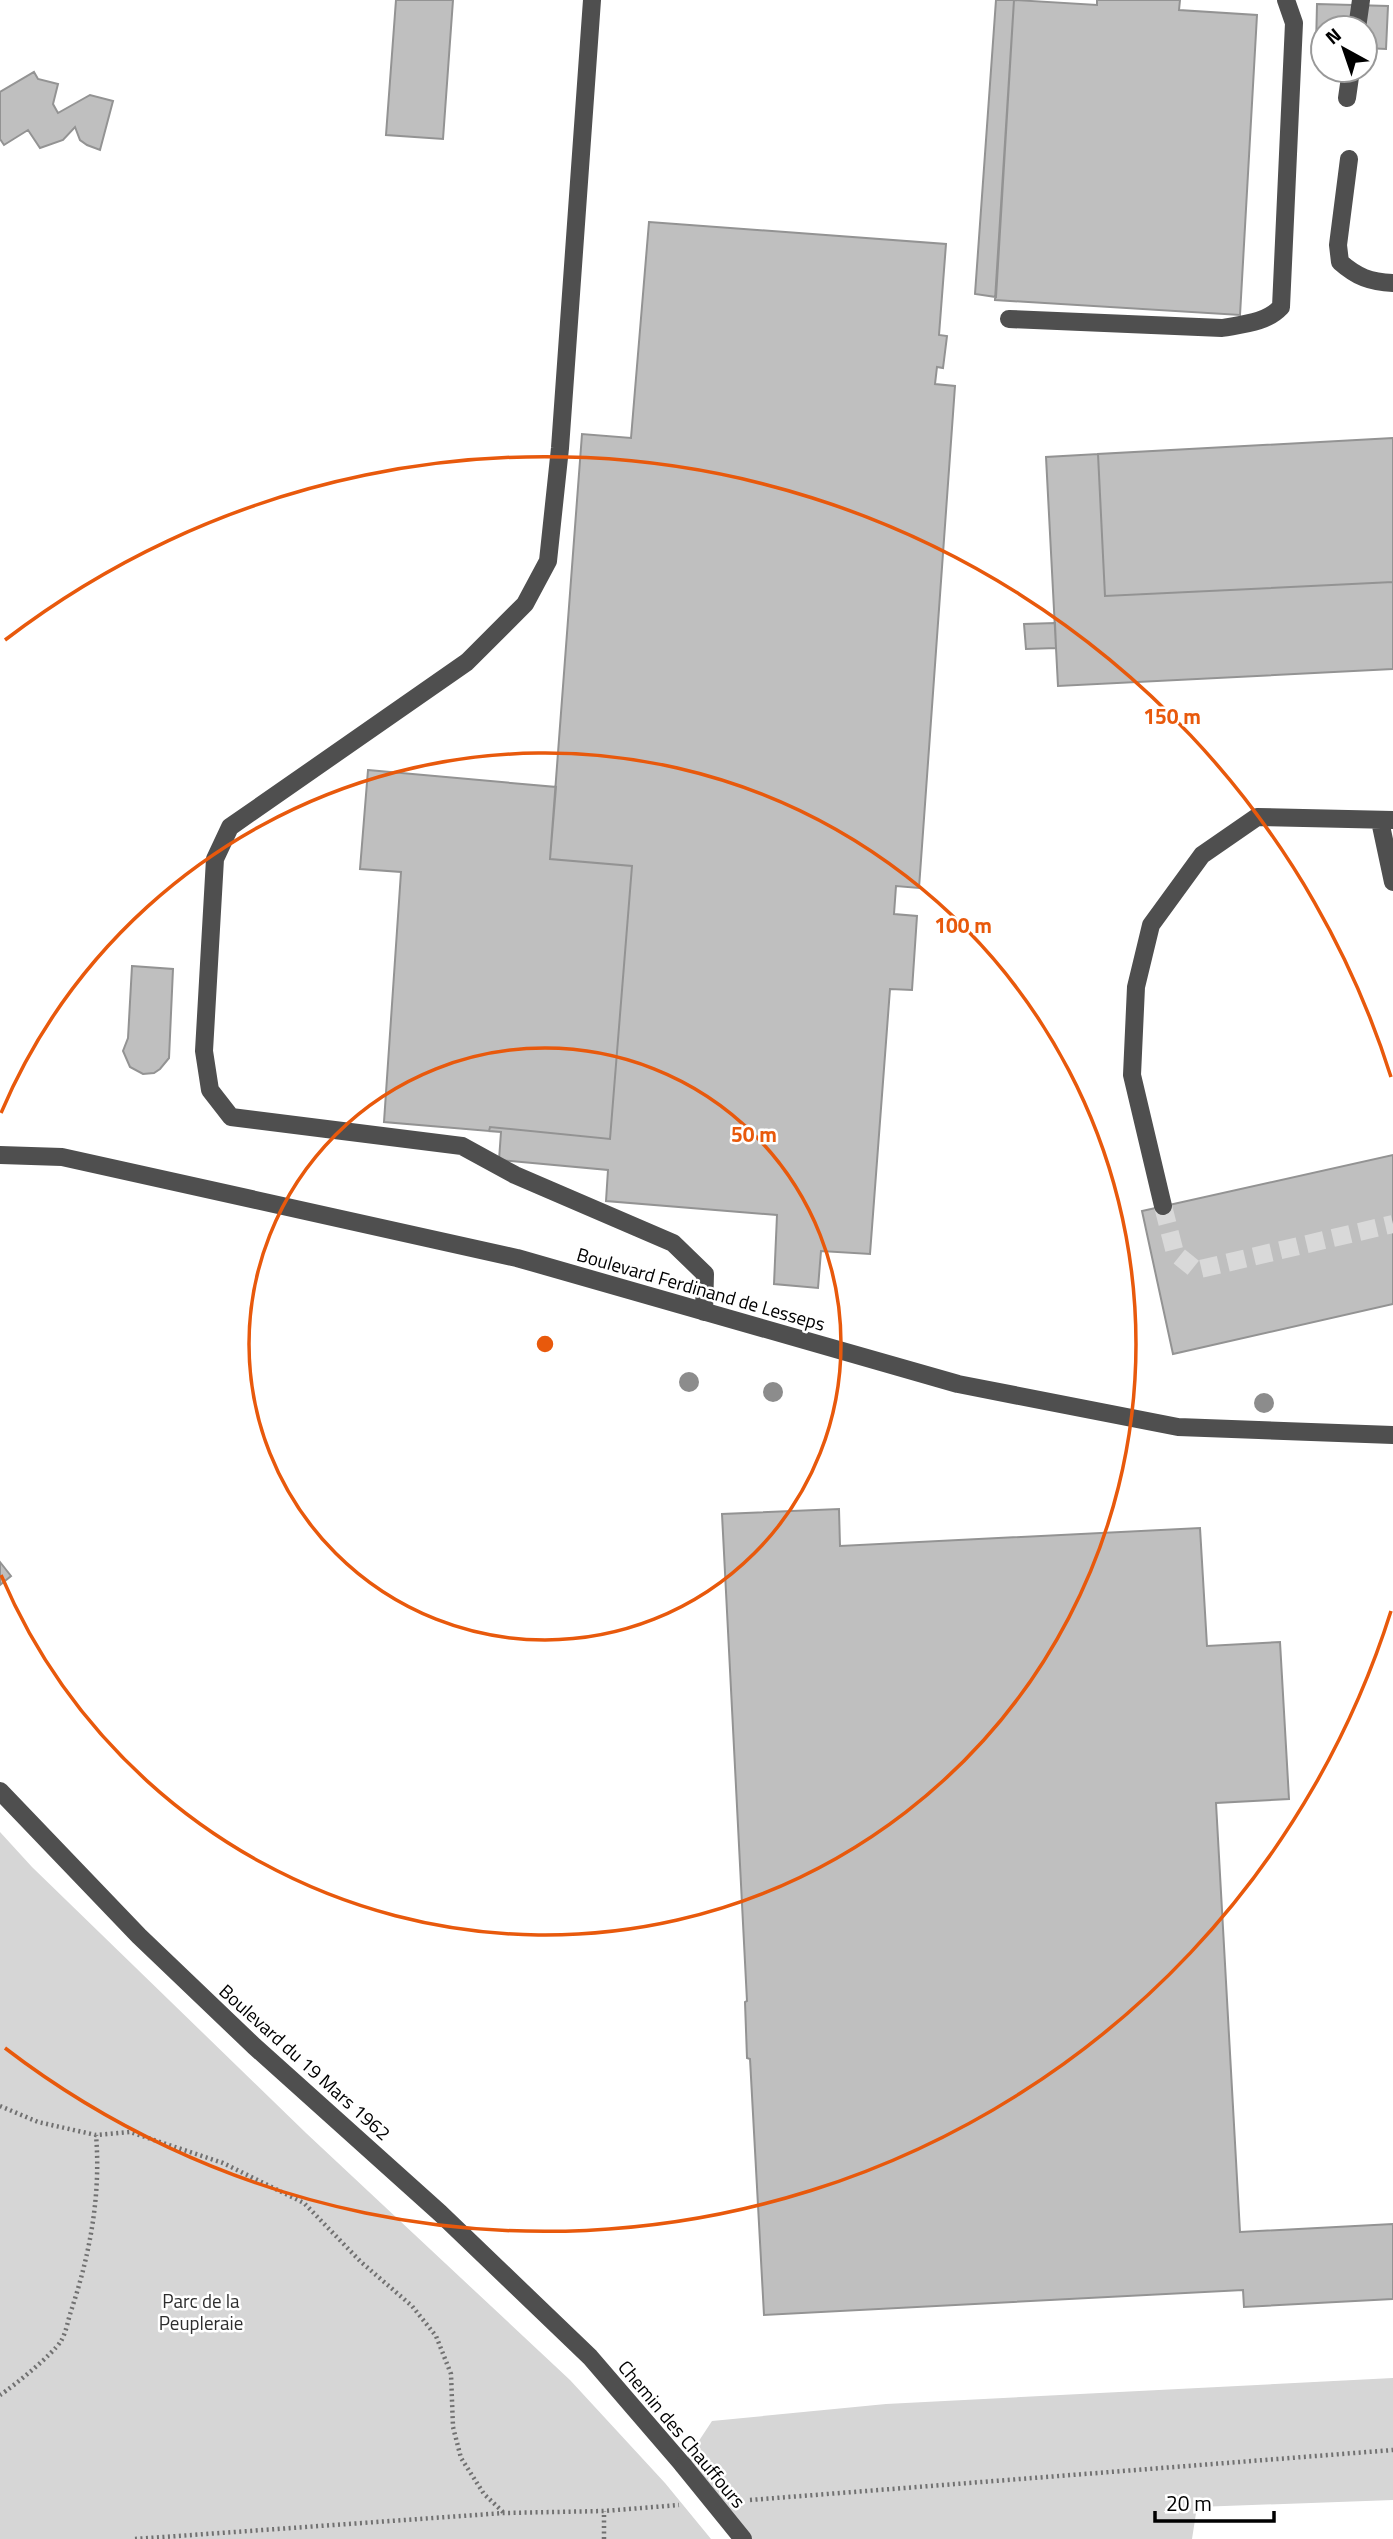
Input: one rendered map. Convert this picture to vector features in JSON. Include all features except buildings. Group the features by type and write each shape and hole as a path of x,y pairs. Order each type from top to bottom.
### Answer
{"street":[{"path":"593,0 561,448 548,561 526,604 467,662 230,827 215,859 204,1051 210,1090 231,1117 462,1146 516,1175 673,1243 705,1274 704,1312"},
{"path":"1009,319 1222,328 1249,324 1272,316 1281,306 1294,23 1286,0"},
{"path":"1347,98 1349,84"},
{"path":"1349,159 1338,245 1339,262 1353,274 1371,282 1393,283"},
{"path":"1163,1206 1132,1075 1136,987 1151,925 1202,855 1257,817 1387,820 1393,882"},
{"name":"Boulevard Ferdinand de Lesseps","path":"0,1155 62,1157 517,1258 958,1384 1178,1427 1393,1435"},
{"name":"Boulevard du 19 Mars 1962","path":"0,1791 148,1946 254,2046 440,2213 590,2357"},
{"name":"Chemin des Chauffours","path":"590,2357 743,2539"}],"path":[{"path":"0,2106 38,2122 96,2135 130,2132 223,2163 304,2203 361,2262 412,2306 436,2336 451,2374 453,2427 461,2458 484,2494 504,2513"},
{"path":"0,2395 14,2386 61,2341 80,2284 94,2216 99,2162 96,2135"},
{"path":"743,2501 1393,2450"},
{"path":"135,2539 504,2513 604,2511 688,2505"},
{"path":"604,2511 604,2539"}],"green space":[{"name":"Parc de la Peupleraie","path":"0,1832 32,1867 306,2133 570,2380 665,2483 711,2539 0,2539"},
{"path":"1393,2378 1393,2500 1197,2507 1192,2539 743,2539 683,2465 712,2421 886,2404"}],"tunnel":[{"path":"1163,1206 1175,1253 1196,1270 1393,1224"}]}
